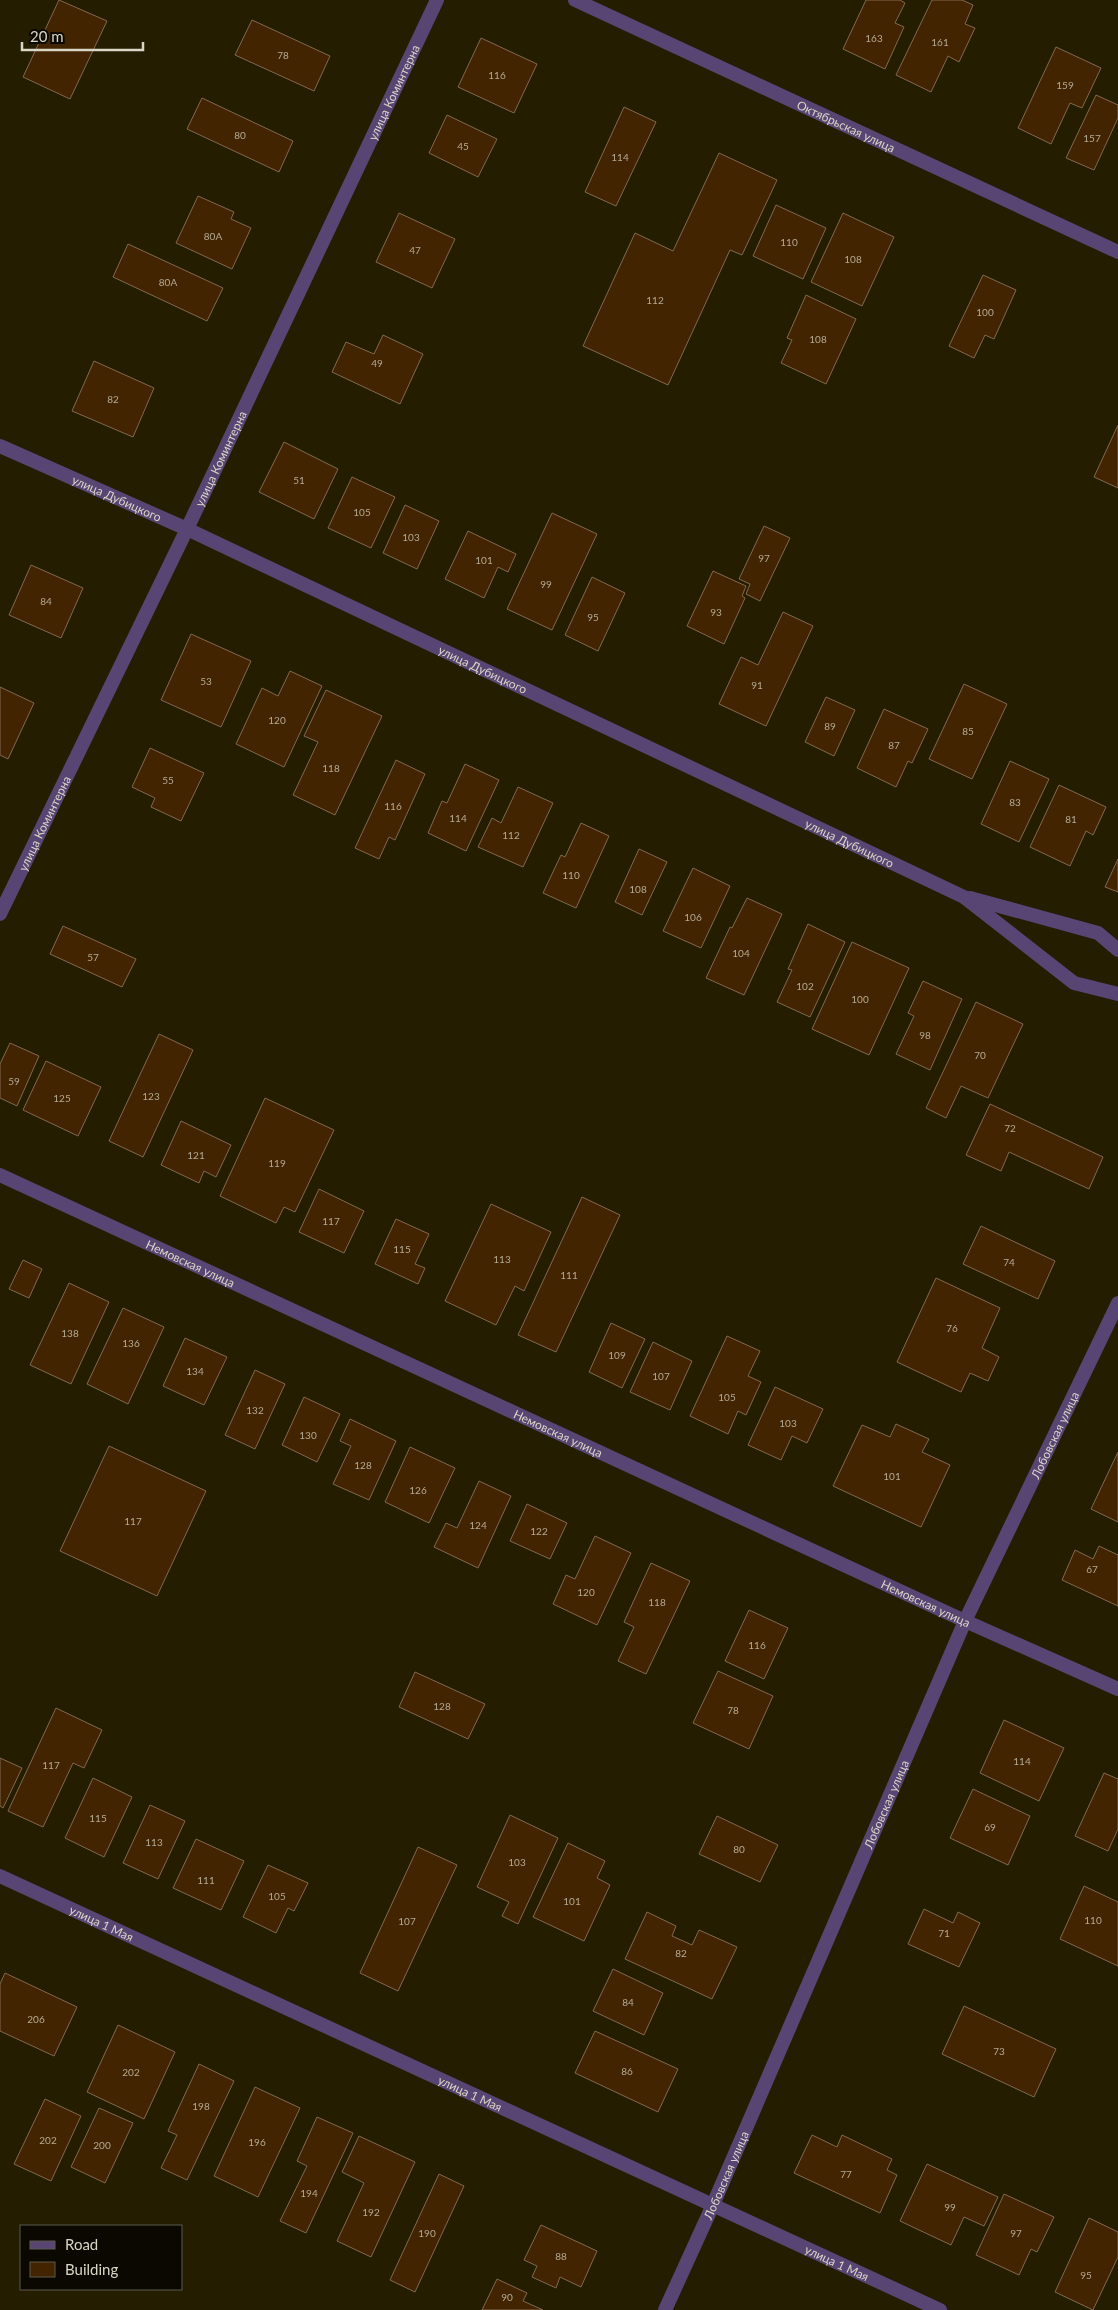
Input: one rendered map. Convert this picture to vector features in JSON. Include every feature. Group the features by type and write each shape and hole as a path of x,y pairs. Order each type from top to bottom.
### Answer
{"street":[{"name":"улица Коминтерна","path":"0,914 187,529 437,0"},
{"name":"Октябрьская улица","path":"575,0 1118,252"},
{"name":"улица Дубицкого","path":"0,446 187,529 964,897 1098,932 1118,950"},
{"name":"улица Дубицкого","path":"964,897 1074,983 1118,994"},
{"name":"Немовская улица","path":"0,1175 965,1621 1118,1689"},
{"name":"Лобовская улица","path":"666,2310 965,1621 1118,1304"},
{"name":"улица 1 Мая","path":"0,1876 712,2207 940,2310"}],"building":[{"path":"59,0 107,21 70,99 23,77"},
{"path":"866,0 900,0 905,3 895,23 904,27 885,69 843,49"},
{"path":"932,0 962,0 973,5 965,24 975,28 959,62 948,56 931,92 896,75"},
{"path":"252,20 330,56 314,91 235,55"},
{"path":"481,38 537,64 514,113 458,87"},
{"path":"1056,47 1101,68 1082,108 1070,103 1051,144 1018,128"},
{"path":"1096,95 1118,105 1118,118 1094,170 1066,158"},
{"path":"202,98 293,141 279,172 187,129"},
{"path":"624,107 656,122 616,206 585,192"},
{"path":"447,115 497,139 478,177 429,153"},
{"path":"719,153 777,180 742,255 730,250 668,385 583,346 635,233 673,251"},
{"path":"198,196 234,212 231,219 251,228 232,269 176,243"},
{"path":"776,205 826,228 803,279 753,256"},
{"path":"399,213 455,239 432,288 376,262"},
{"path":"843,213 894,237 862,306 811,282"},
{"path":"128,244 223,288 207,321 113,277"},
{"path":"983,275 1016,290 994,339 985,335 974,358 949,346"},
{"path":"806,295 856,319 826,384 781,363 792,340 787,338"},
{"path":"383,335 423,354 400,404 332,372 346,342 374,354"},
{"path":"94,361 154,388 133,437 72,411"},
{"path":"1118,425 1118,488 1094,477"},
{"path":"284,442 338,469 314,519 259,492"},
{"path":"352,477 395,497 371,548 328,528"},
{"path":"405,505 439,521 417,569 383,553"},
{"path":"552,513 597,534 552,630 507,609"},
{"path":"764,526 790,538 760,601 746,594 750,584 739,579"},
{"path":"468,531 516,554 508,572 498,567 484,598 445,579"},
{"path":"31,565 83,588 61,638 9,615"},
{"path":"713,571 746,586 742,596 745,598 724,644 687,626"},
{"path":"592,577 625,593 598,651 565,635"},
{"path":"783,612 813,626 766,726 719,704 741,657 758,665"},
{"path":"191,634 251,661 221,727 161,700"},
{"path":"290,671 322,686 284,767 236,744 262,688 278,696"},
{"path":"964,684 1007,704 972,779 929,759"},
{"path":"0,687 34,703 8,759 0,755"},
{"path":"326,690 382,716 335,815 293,795 318,742 304,736"},
{"path":"826,697 855,710 834,756 805,742"},
{"path":"884,709 928,729 912,763 908,761 896,787 857,768"},
{"path":"150,748 204,773 181,821 151,807 155,798 132,787"},
{"path":"396,760 425,774 395,840 389,837 379,859 355,848"},
{"path":"1010,761 1049,779 1019,842 981,824"},
{"path":"465,764 499,780 466,851 428,833 442,801 447,803"},
{"path":"1059,785 1106,807 1093,835 1086,831 1070,866 1030,847"},
{"path":"518,787 553,803 523,867 478,847 492,818 501,823"},
{"path":"581,823 609,836 576,908 543,893 561,855 565,857"},
{"path":"639,849 667,862 642,915 615,902"},
{"path":"1118,859 1118,892 1105,887"},
{"path":"693,868 730,886 701,948 663,931"},
{"path":"747,898 782,914 744,995 706,978 730,927 732,928"},
{"path":"808,924 845,942 810,1017 777,1002 792,970 788,969"},
{"path":"63,926 136,959 122,987 50,954"},
{"path":"852,942 909,968 869,1055 812,1029"},
{"path":"923,981 962,999 930,1070 896,1054 914,1016 908,1013"},
{"path":"976,1002 1023,1024 988,1098 961,1086 946,1118 926,1108"},
{"path":"159,1034 193,1050 143,1157 109,1141"},
{"path":"10,1043 39,1056 17,1106 0,1098 0,1064"},
{"path":"46,1061 101,1087 78,1136 23,1110"},
{"path":"265,1098 334,1130 295,1212 284,1207 276,1223 220,1196"},
{"path":"990,1104 1103,1157 1089,1189 1009,1152 1001,1171 966,1155"},
{"path":"181,1121 231,1145 216,1177 204,1171 199,1183 161,1165"},
{"path":"319,1189 364,1211 344,1253 299,1232"},
{"path":"582,1197 620,1215 556,1352 518,1335"},
{"path":"491,1204 551,1232 524,1291 515,1286 496,1325 445,1301"},
{"path":"396,1219 429,1234 415,1264 425,1268 418,1284 375,1264"},
{"path":"981,1226 1055,1261 1038,1299 963,1264"},
{"path":"23,1260 42,1269 29,1298 9,1289"},
{"path":"936,1278 1000,1308 982,1348 999,1357 988,1381 970,1373 961,1392 897,1362"},
{"path":"69,1283 109,1302 71,1384 30,1365"},
{"path":"123,1308 164,1327 128,1404 87,1384"},
{"path":"611,1323 645,1339 622,1388 589,1372"},
{"path":"727,1336 760,1351 748,1376 761,1382 746,1415 738,1411 728,1434 690,1416"},
{"path":"185,1338 227,1357 204,1405 163,1386"},
{"path":"653,1342 692,1361 670,1410 630,1392"},
{"path":"255,1370 285,1384 255,1449 225,1435"},
{"path":"775,1387 823,1409 807,1443 792,1436 781,1460 748,1445"},
{"path":"304,1397 340,1414 317,1462 282,1445"},
{"path":"350,1419 396,1441 369,1500 333,1484 351,1446 340,1441"},
{"path":"896,1424 929,1439 922,1452 950,1465 921,1527 833,1486 862,1425 890,1437"},
{"path":"109,1446 206,1491 157,1596 60,1551"},
{"path":"410,1447 455,1468 429,1523 385,1502"},
{"path":"1118,1452 1118,1522 1091,1509"},
{"path":"479,1481 511,1496 478,1568 434,1547 446,1523 457,1528"},
{"path":"527,1504 567,1523 550,1559 510,1541"},
{"path":"595,1536 631,1553 597,1625 553,1604 566,1575 575,1579"},
{"path":"1099,1546 1118,1555 1118,1606 1062,1580 1075,1550 1093,1559"},
{"path":"651,1563 690,1581 646,1674 618,1661 634,1627 624,1622"},
{"path":"749,1610 788,1628 764,1679 725,1661"},
{"path":"718,1671 773,1696 749,1749 693,1723"},
{"path":"415,1672 485,1704 468,1739 399,1707"},
{"path":"56,1708 102,1730 84,1768 73,1763 43,1827 8,1811"},
{"path":"1004,1720 1064,1748 1039,1801 980,1773"},
{"path":"0,1758 22,1768 3,1808 0,1806"},
{"path":"1104,1773 1118,1779 1118,1829 1108,1851 1075,1836"},
{"path":"93,1778 132,1797 104,1857 65,1838"},
{"path":"973,1789 1030,1816 1008,1865 950,1838"},
{"path":"150,1805 185,1821 158,1879 123,1863"},
{"path":"510,1815 558,1838 518,1924 502,1916 509,1902 477,1887"},
{"path":"717,1816 778,1845 760,1882 699,1854"},
{"path":"196,1839 244,1861 221,1910 173,1888"},
{"path":"568,1843 605,1861 597,1878 610,1885 584,1941 533,1917"},
{"path":"418,1847 457,1865 398,1991 360,1973"},
{"path":"268,1865 308,1883 294,1911 288,1908 276,1933 243,1917"},
{"path":"1084,1886 1118,1902 1118,1966 1060,1939"},
{"path":"924,1909 953,1923 958,1912 980,1923 959,1967 908,1944"},
{"path":"647,1912 676,1926 672,1936 692,1945 699,1930 737,1947 712,1999 625,1959"},
{"path":"613,1969 663,1993 644,2035 593,2011"},
{"path":"5,1973 77,2007 54,2056 0,2031 0,1984"},
{"path":"964,2006 1056,2049 1034,2097 942,2054"},
{"path":"118,2025 175,2052 144,2119 87,2092"},
{"path":"595,2031 678,2069 658,2112 575,2073"},
{"path":"199,2064 234,2081 187,2180 161,2168 177,2135 168,2131"},
{"path":"255,2087 300,2108 258,2197 214,2176"},
{"path":"45,2099 81,2116 51,2181 14,2164"},
{"path":"99,2108 133,2123 105,2183 71,2167"},
{"path":"317,2117 353,2133 306,2233 280,2221 307,2166 297,2161"},
{"path":"812,2135 837,2147 842,2135 892,2159 887,2170 897,2175 880,2213 794,2173"},
{"path":"359,2136 415,2162 371,2257 337,2241 364,2183 342,2172"},
{"path":"927,2164 998,2197 984,2226 964,2217 951,2245 900,2221"},
{"path":"439,2174 464,2186 415,2292 390,2280"},
{"path":"1004,2194 1054,2217 1037,2252 1031,2249 1019,2275 976,2255"},
{"path":"1089,2218 1118,2232 1118,2257 1093,2310 1055,2292"},
{"path":"541,2225 597,2251 581,2287 560,2277 556,2288 532,2277 537,2266 524,2260"},
{"path":"497,2279 527,2293 523,2301 543,2310 482,2310"}]}
